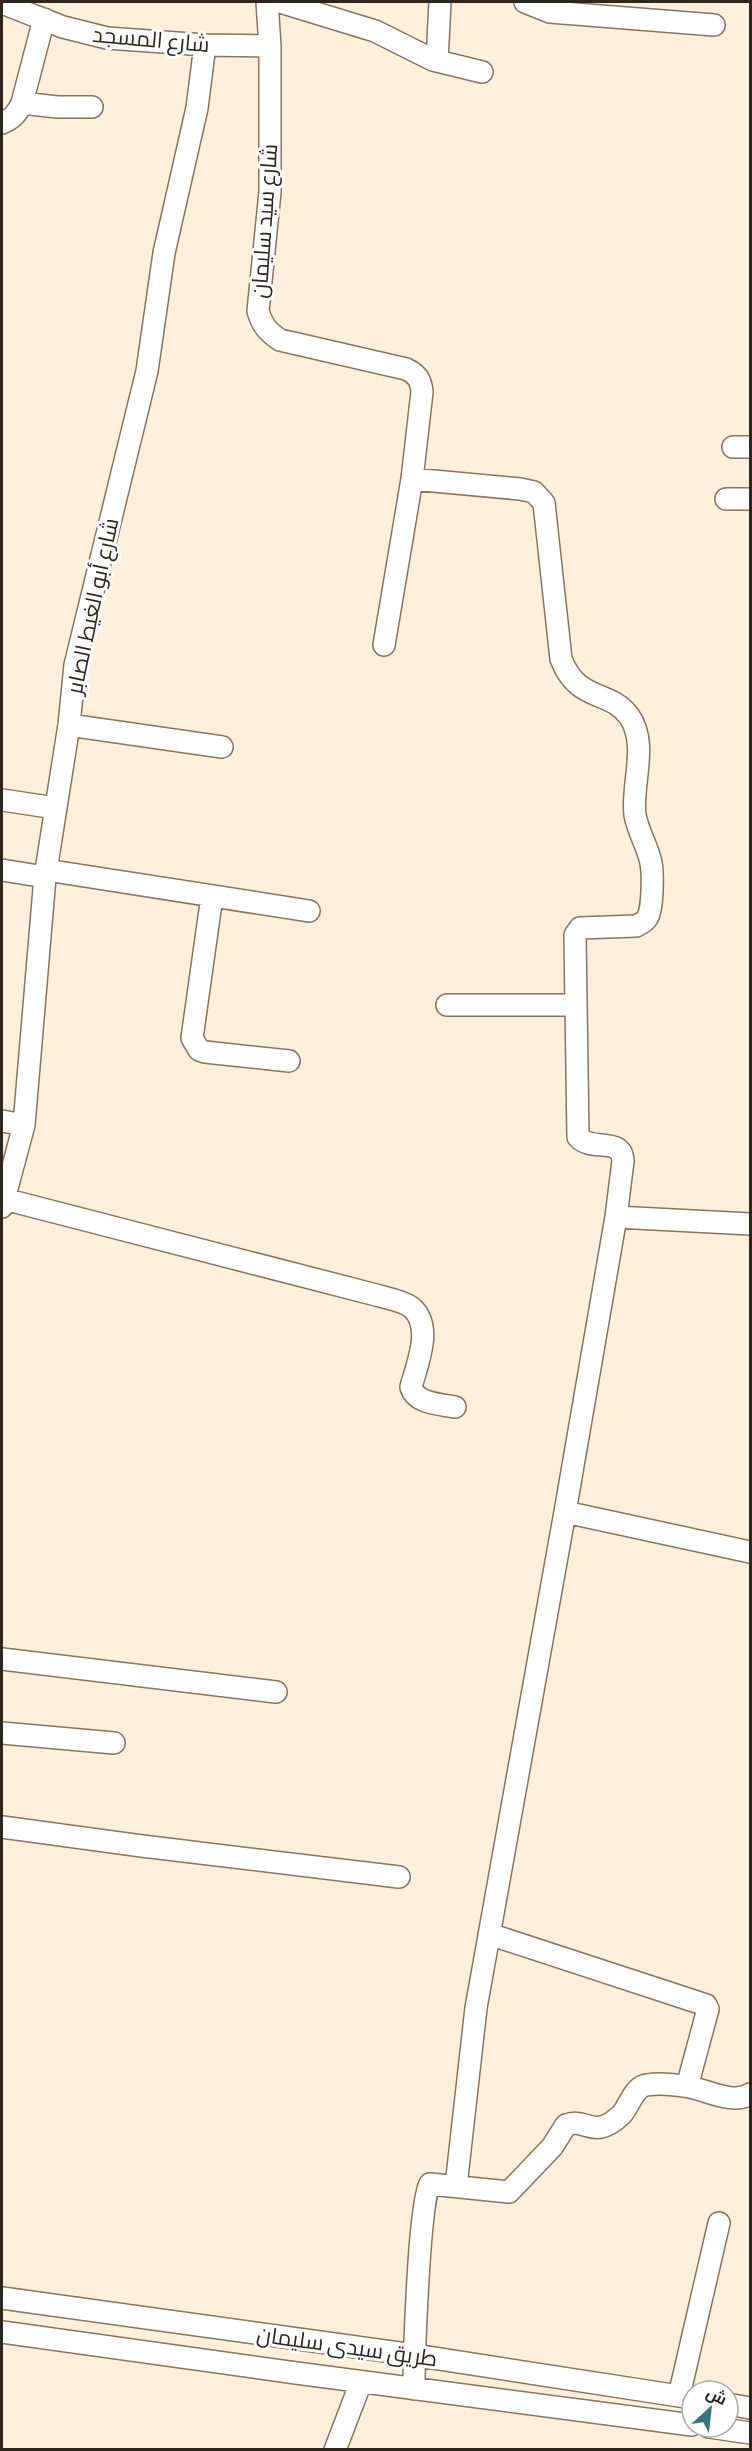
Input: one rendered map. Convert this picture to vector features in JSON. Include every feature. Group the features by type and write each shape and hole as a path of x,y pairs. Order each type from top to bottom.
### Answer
{"street":[{"name":"شارع سيد سليمان","path":"267,2 270,46 270,192 258,311 261,323 269,333 280,340 406,369 415,373 421,382 422,392 412,479 384,645"},
{"path":"280,2 375,31 437,61 482,72"},
{"path":"437,61 440,2"},
{"path":"525,2 550,12 714,25"},
{"name":"شارع المسجد","path":"2,3 83,33 107,38 205,45 270,46"},
{"path":"2,123 10,120 18,112 22,103 44,19"},
{"name":"شارع أبو الغيط الصابر","path":"4,1196 24,1125 45,874 69,725 79,645 147,371 164,253 197,108 205,45"},
{"path":"22,103 57,107 92,107"},
{"path":"412,479 520,489 534,492 544,503 561,659 567,675 578,687 628,714 637,731 635,814 651,863 650,912 642,923 636,926 585,928 576,931 574,936 578,1137 589,1145 612,1145 623,1154 616,1218 468,2062 456,2186"},
{"path":"726,499 750,499"},
{"path":"69,725 222,747"},
{"path":"2,800 56,808"},
{"path":"2,870 212,896 309,911"},
{"path":"212,896 192,1038 194,1044 205,1052 289,1060"},
{"path":"447,1005 576,1005"},
{"path":"2,1121 24,1125"},
{"path":"4,1196 376,1294 411,1306 420,1318 423,1329 422,1344 411,1387 413,1392 415,1396 429,1402 455,1407"},
{"path":"616,1218 750,1224"},
{"path":"565,1512 750,1552"},
{"path":"2,1659 276,1692"},
{"path":"2,1733 114,1743"},
{"path":"2,1827 399,1877"},
{"path":"489,1934 706,2005 708,2009 688,2083 690,2087"},
{"path":"414,2389 414,2355 426,2189 434,2183 509,2192 552,2147 566,2125 577,2124 599,2129 622,2115 639,2089 646,2085 690,2087 738,2099 750,2094"},
{"path":"688,2379 718,2223"},
{"path":"6,2332 8,2299"},
{"name":"طريق سيدى سليمان","path":"8,2299 414,2355 680,2396"},
{"name":"طريق سيدى سليمان","path":"6,2332 680,2423"},
{"path":"335,2450 362,2382"},
{"path":"608,2414 610,2385"}]}
